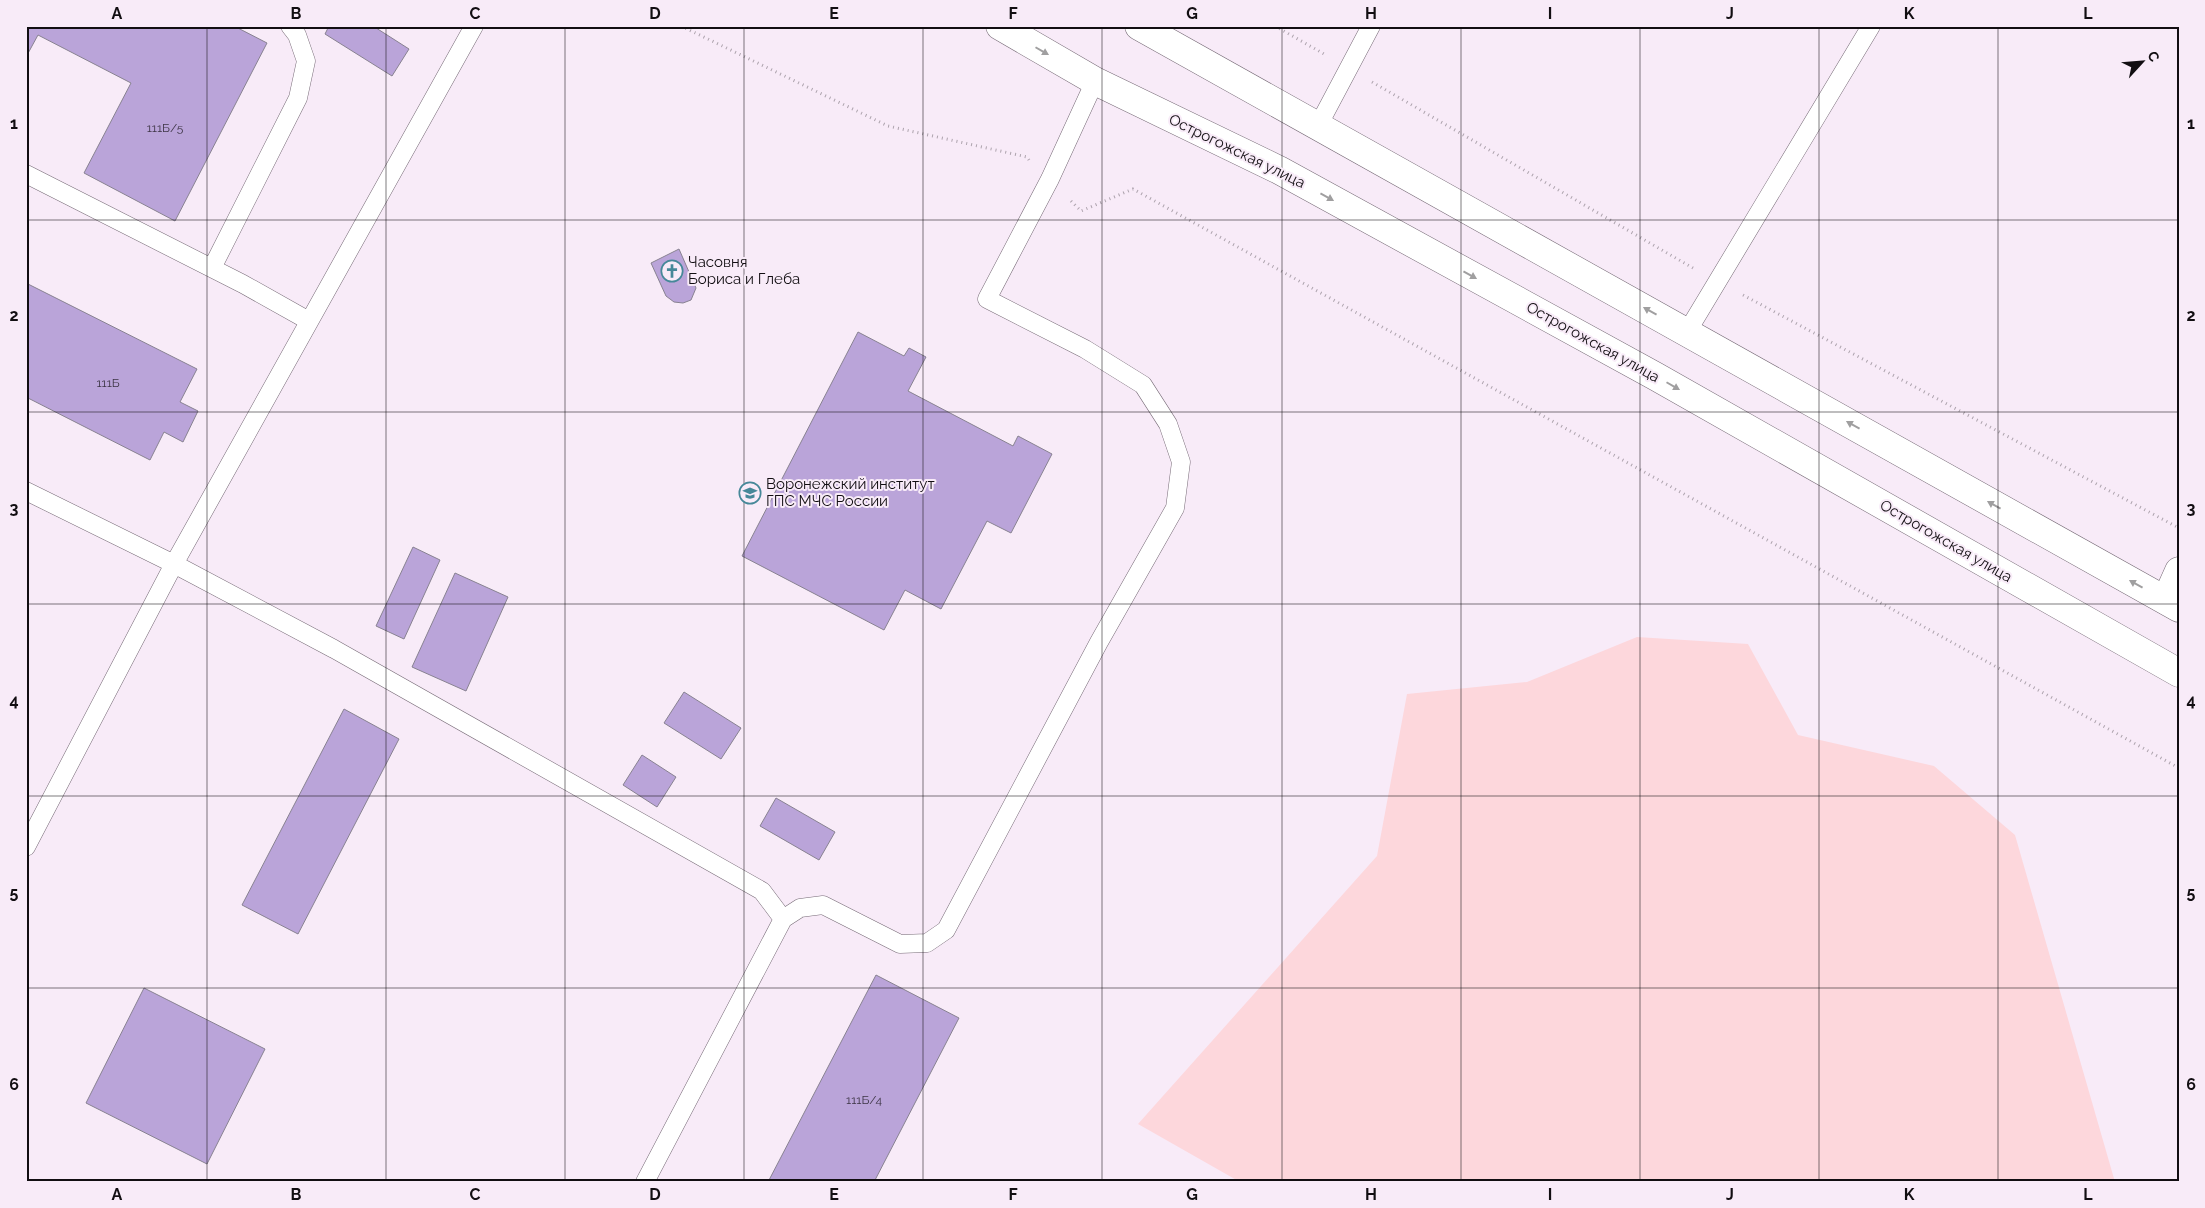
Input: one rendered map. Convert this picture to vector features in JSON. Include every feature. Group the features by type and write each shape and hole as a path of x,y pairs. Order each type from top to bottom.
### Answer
{"street":[{"name":"Острогожская улица","path":"1000,26 1095,81 1288,175 1655,376 2179,673"},
{"path":"1139,26 2172,604 2179,570"}],"lane":[{"path":"212,268 298,98 306,61 297,36 290,26"},
{"path":"26,847 174,564 474,26"},
{"path":"1318,126 1371,26"},
{"path":"1687,332 1871,26"},
{"path":"645,1182 783,919 800,908 823,905 900,944 927,943 946,930 1099,642 1175,508 1182,462 1168,424 1143,385 1085,349 987,299 1050,179 1095,81"},
{"path":"26,174 212,268 309,321"},
{"path":"26,491 174,564 334,649 762,891 783,919"}],"path":[{"path":"681,26 888,126 1027,157 1081,212 1133,189 2179,768"}],"shaded area":[{"path":"1637,637 1748,644 1798,735 1934,766 2015,835 2115,1182 1240,1182 1138,1124 1377,856 1407,694 1527,682"}],"building":[{"path":"26,26 234,26 267,43 175,221 84,173 131,83 38,35 26,57"},
{"path":"329,26 373,26 409,49 392,76 325,34"},
{"name":"Часовня Бориса и Глеба","path":"679,249 696,288 691,300 683,303 674,302 666,296 651,263"},
{"path":"26,283 197,369 180,402 198,411 183,442 164,432 150,460 26,397"},
{"path":"858,332 904,356 909,348 926,357 908,391 1013,446 1018,436 1052,454 1011,533 987,521 941,609 905,590 884,630 742,556"},
{"path":"413,547 440,560 404,639 376,626"},
{"path":"455,573 508,597 466,691 412,667"},
{"path":"684,692 741,728 721,759 664,723"},
{"path":"344,709 399,739 298,934 242,905"},
{"path":"642,755 676,777 657,807 623,785"},
{"path":"776,798 835,832 819,860 760,826"},
{"path":"876,975 959,1018 874,1182 768,1182"},
{"path":"144,988 265,1049 207,1164 86,1103"}],"place":[{"name":"Часовня Бориса и Глеба","path":"672,271"},
{"name":"Воронежский институт ГПС МЧС России","path":"750,493"}]}
